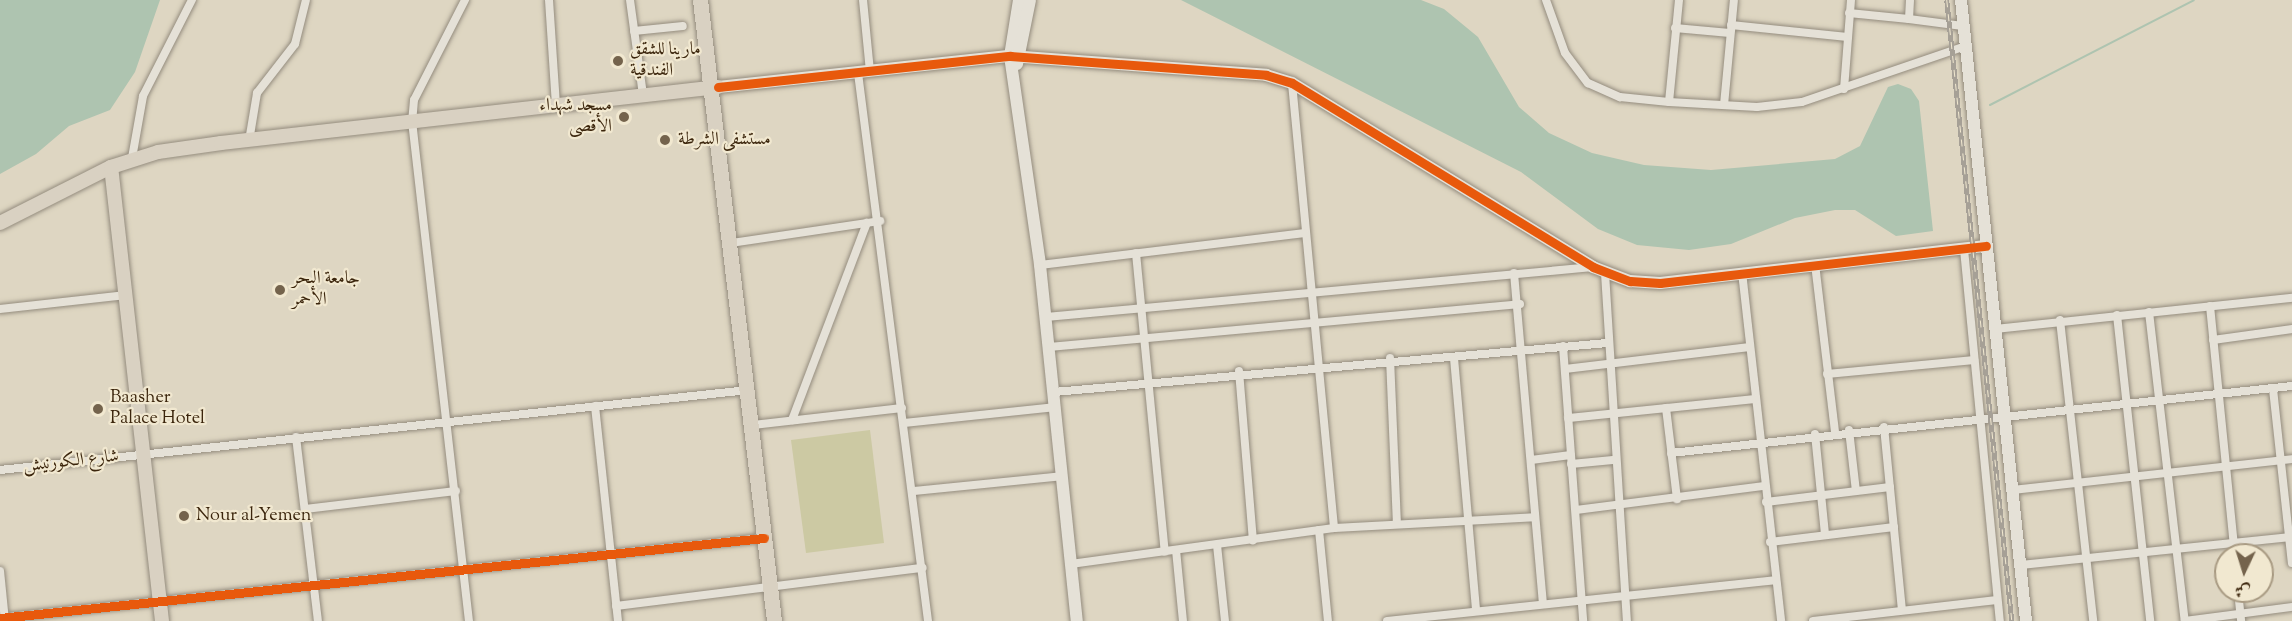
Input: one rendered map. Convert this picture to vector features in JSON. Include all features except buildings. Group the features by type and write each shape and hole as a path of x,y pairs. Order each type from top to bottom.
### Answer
{"highway":[{"path":"700,0 714,91 774,621"},
{"path":"710,0 714,91"}],"main road":[{"path":"0,223 132,158 412,121 643,95 714,91"},
{"path":"111,167 162,621"}],"street":[{"path":"132,158 143,96 192,0"},
{"path":"249,141 257,93 295,44 306,0"},
{"path":"465,0 414,100 412,121 456,491 469,621"},
{"path":"549,0 556,105"},
{"path":"630,0 643,95"},
{"path":"863,0 864,72 871,193 880,221 928,621"},
{"path":"1019,0 1015,60 1056,407 1077,621"},
{"path":"1015,60 1030,0"},
{"path":"1546,0 1565,53 1588,83 1620,97 1725,105 1783,105 1844,89 1893,67 1966,46"},
{"path":"1669,102 1679,0"},
{"path":"1725,105 1734,0"},
{"path":"1844,89 1851,0"},
{"path":"1909,20 1910,0"},
{"path":"1961,0 2026,621"},
{"path":"1849,13 1963,27"},
{"path":"634,31 682,26"},
{"path":"1675,28 1731,29 1847,38"},
{"path":"714,91 864,72 1015,60 1184,66 1292,83 1599,270"},
{"path":"1292,83 1334,528"},
{"path":"731,243 880,221"},
{"path":"792,420 867,223"},
{"path":"1040,265 1305,233"},
{"path":"1046,317 1311,289 1514,273 1599,270 1653,283 1986,246"},
{"path":"1964,249 2000,621"},
{"path":"1136,253 1144,307 1165,552"},
{"path":"1815,264 1835,432"},
{"path":"1599,270 1609,363 1622,593 1627,621"},
{"path":"1742,272 1770,542 1781,621"},
{"path":"1514,273 1520,304 1535,517 1544,603"},
{"path":"0,309 126,294"},
{"path":"1995,328 2292,298"},
{"path":"1049,346 1316,319 1520,304"},
{"path":"2210,306 2233,543 2290,537"},
{"path":"2149,312 2185,621 2241,617 2292,607"},
{"path":"2117,315 2150,621"},
{"path":"2060,320 2093,621"},
{"path":"2213,340 2292,329"},
{"path":"1054,392 1239,371 1390,358 1454,358 1606,342"},
{"path":"1563,346 1583,621"},
{"path":"1565,369 1750,347"},
{"path":"1390,358 1397,522"},
{"path":"1454,358 1476,611"},
{"path":"1827,374 1974,360"},
{"path":"1239,371 1253,540"},
{"path":"1671,453 1850,430 2070,408 2161,402 2292,387"},
{"path":"2273,389 2292,563"},
{"name":"شارع الكورنيش","path":"0,470 748,390"},
{"path":"1568,418 1756,399"},
{"path":"595,406 618,621"},
{"path":"904,423 1056,407"},
{"path":"753,425 902,408"},
{"path":"1666,408 1677,499"},
{"path":"1884,427 1902,610"},
{"path":"1850,430 1856,491"},
{"path":"1815,434 1825,535"},
{"path":"296,437 318,621"},
{"path":"2012,490 2226,470 2292,459"},
{"path":"1531,460 1613,460"},
{"path":"913,491 1062,476"},
{"path":"1576,510 1677,499 1764,486"},
{"path":"1766,502 1890,487"},
{"path":"305,509 456,491"},
{"path":"1071,564 1334,528 1397,522 1535,517"},
{"path":"1770,542 1894,527"},
{"path":"1319,530 1328,621"},
{"path":"0,571 4,619 314,584 464,572 764,538"},
{"path":"1217,545 1225,621"},
{"path":"2019,565 2214,545"},
{"path":"1176,550 1183,621"},
{"path":"616,606 923,568"},
{"path":"1387,621 1622,593 1775,580"},
{"path":"1813,621 1997,600"}],"shaded area":[{"path":"0,0 160,0 135,72 110,110 69,126 36,154 0,174"},
{"path":"1181,0 1421,0 1444,9 1478,37 1519,107 1549,133 1592,153 1644,165 1711,170 1835,159 1860,146 1888,87 1898,84 1911,89 1919,101 1933,231 1896,236 1855,210 1835,210 1795,218 1731,244 1689,250 1637,245 1598,229 1521,172"},
{"path":"870,430 884,543 806,553 791,440"}],"waterway":[{"path":"1990,105 2194,0"}],"railway":[{"path":"1947,0 2012,621"}],"cycle path":[{"path":"718,87 1010,56 1266,75 1292,83 1593,267 1630,281 1660,283 1986,246"},
{"path":"0,618 764,538"}],"place":[{"name":"مارينا للشقق الفندقية","path":"618,61"},
{"name":"مسجد شهداء الأقصى","path":"624,117"},
{"name":"مستشفى الشرطة","path":"665,140"},
{"name":"جامعة البحر الأحمر","path":"280,290"},
{"name":"Baasher Palace Hotel","path":"98,409"},
{"name":"Nour al-Yemen","path":"184,516"}]}
